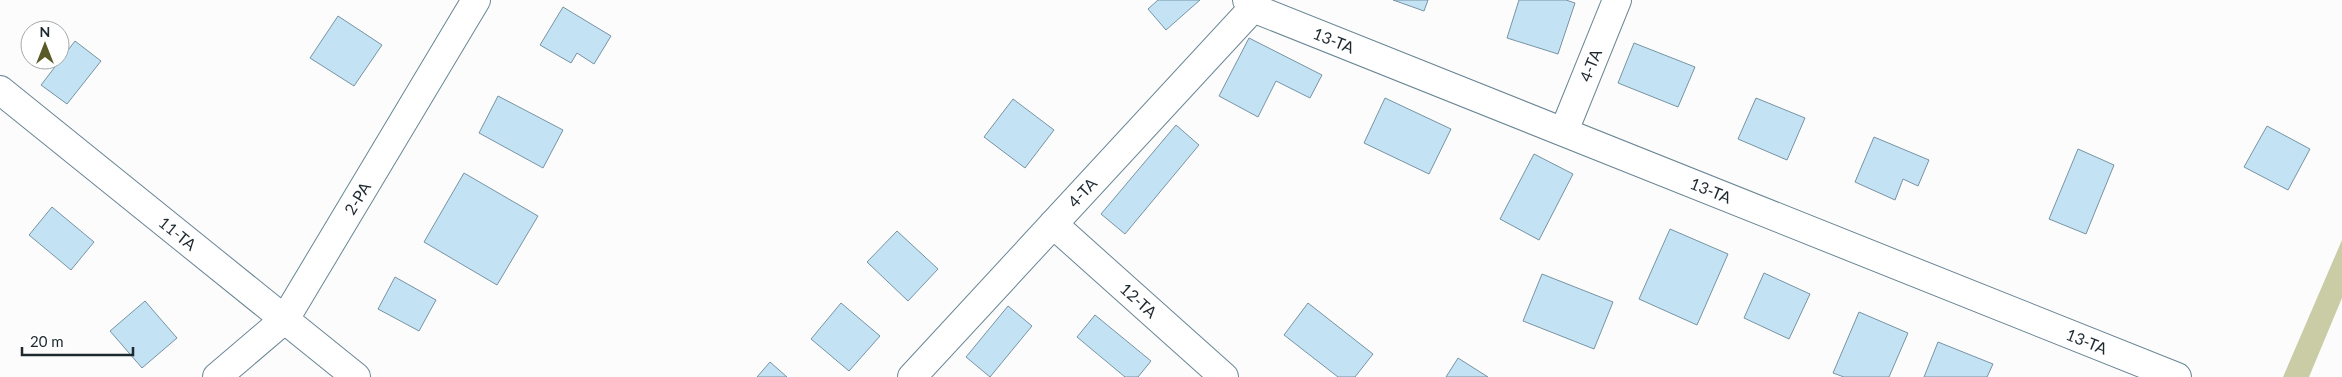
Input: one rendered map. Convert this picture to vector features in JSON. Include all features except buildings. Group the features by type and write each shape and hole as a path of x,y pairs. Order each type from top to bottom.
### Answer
{"street":[{"name":"2-РА","path":"217,377 285,319 476,0"},
{"name":"4-ТА","path":"1564,131 1617,0"},
{"name":"4-ТА","path":"912,377 1053,224 1250,4"},
{"name":"13-ТА","path":"1250,4 2177,377"},
{"name":"11-ТА","path":"0,90 356,377"},
{"name":"12-ТА","path":"1053,224 1224,377"}],"green space":[{"path":"2342,240 2342,298 2309,377 2283,377"}]}
